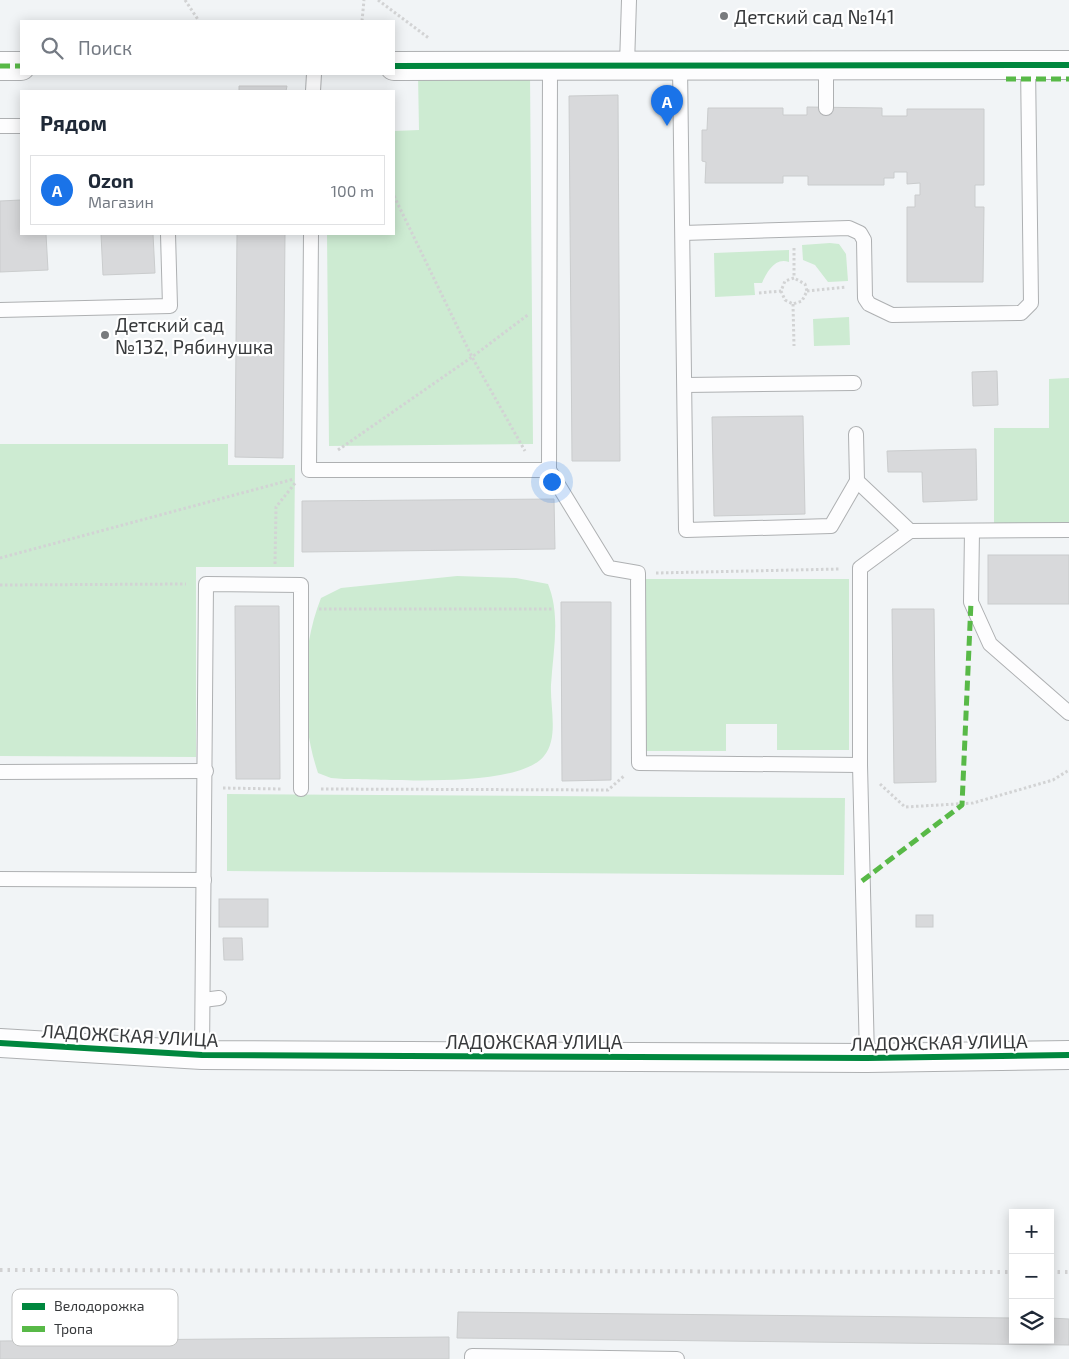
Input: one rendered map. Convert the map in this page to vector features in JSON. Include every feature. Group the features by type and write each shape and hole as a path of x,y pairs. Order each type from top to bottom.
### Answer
{"street":[{"path":"395,66 1069,65"},
{"path":"0,66 20,66"},
{"name":"ЛАДОЖСКАЯ УЛИЦА","path":"0,1043 202,1055 867,1058 1069,1055"}],"lane":[{"path":"627,66 629,0"},
{"path":"826,65 826,108"},
{"path":"683,232 849,228 860,234 864,240 866,299 869,304 892,315 1024,312 1031,303 1028,65"},
{"path":"550,66 549,470 609,568 638,573 639,763 860,765"},
{"path":"680,66 686,530 831,526 857,482 856,434"},
{"path":"313,90 314,75"},
{"path":"0,126 20,126"},
{"path":"0,310 170,306 168,235"},
{"path":"311,235 309,470 549,470"},
{"path":"685,385 854,383"},
{"path":"857,482 910,531"},
{"path":"867,1058 860,765 860,568 910,531 1069,530"},
{"path":"972,531 971,602 990,644 1069,713"},
{"path":"202,1055 206,771 206,584 301,585 301,789"},
{"path":"0,772 206,771"},
{"path":"0,879 204,880"},
{"path":"202,1000 219,998"},
{"path":"472,1359 472,1356 677,1359"}],"path":[{"path":"185,0 198,20"},
{"path":"362,20 364,0"},
{"path":"378,0 430,39 444,66"},
{"path":"395,198 472,357 535,469"},
{"path":"793,229 794,278"},
{"path":"794,278 805,284 807,291 802,301 793,304 785,300 781,291 785,281 794,278"},
{"path":"759,293 781,291"},
{"path":"309,470 472,357 548,299"},
{"path":"793,304 794,346"},
{"path":"0,558 300,478 276,507 274,585"},
{"path":"638,573 860,568"},
{"path":"0,585 206,584"},
{"path":"301,610 552,609"},
{"path":"205,788 608,790 639,763"},
{"path":"860,765 905,807 973,803 1053,780 1069,770"}],"green space":[{"path":"530,73 533,444 329,446 327,235 395,235 395,131 419,130 418,74"},
{"path":"839,244 846,254 848,281 828,282 815,265 803,260 802,245"},
{"path":"789,250 789,262 784,261 772,266 762,283 754,283 755,295 715,297 714,253"},
{"path":"849,317 850,345 814,346 813,319"},
{"path":"1069,378 1069,523 994,523 994,428 1049,428 1049,379"},
{"path":"0,444 228,444 228,465 295,465 294,567 196,567 196,757 0,756"},
{"path":"457,576 516,578 548,584 552,596 555,621 551,685 553,731 549,749 544,756 530,766 508,774 480,778 450,780 344,779 331,778 318,773 308,730 305,685 309,640 321,598 341,588"},
{"path":"646,579 849,579 849,750 777,750 777,724 726,724 726,751 646,751"},
{"path":"227,794 845,798 844,875 227,871"}],"building":[{"path":"239,86 287,86 286,90 239,90"},
{"path":"618,95 620,461 572,461 569,96"},
{"path":"807,107 882,108 882,116 907,116 907,109 984,109 984,185 975,185 975,207 984,207 983,282 907,282 907,207 915,207 915,195 920,195 920,183 907,184 907,172 894,172 894,178 884,178 884,185 808,185 808,176 783,176 783,183 705,183 706,162 702,161 702,130 707,130 708,108 783,108 783,115 807,115"},
{"path":"20,200 20,235 46,235 48,270 0,272 0,201"},
{"path":"101,235 153,235 155,273 103,275"},
{"path":"237,235 285,235 283,458 235,457"},
{"path":"997,371 998,405 973,406 972,372"},
{"path":"803,416 805,514 714,516 712,417"},
{"path":"976,449 977,500 923,502 922,472 888,472 887,451"},
{"path":"554,499 555,549 302,552 302,501"},
{"path":"988,555 1069,555 1069,604 988,604"},
{"path":"561,602 611,602 611,780 562,781"},
{"path":"235,606 279,606 280,779 236,779"},
{"path":"892,609 934,609 936,782 894,783"},
{"path":"219,899 268,899 268,927 219,927"},
{"path":"916,915 933,915 933,927 916,927"},
{"path":"223,938 242,938 243,960 224,960"},
{"path":"458,1312 1009,1318 1009,1344 1054,1344 1054,1318 1069,1319 1069,1345 457,1338"},
{"path":"449,1337 449,1359 0,1359 0,1341 12,1341 12,1346 178,1346 178,1339"}],"railway":[{"path":"0,1270 1009,1272"},
{"path":"1054,1272 1069,1272"}],"marked path":[{"path":"0,66 20,66"},
{"path":"1006,79 1069,79"},
{"path":"862,881 962,805 971,602"}],"cycle path":[{"path":"395,66 1069,65"},
{"path":"0,1043 202,1055 867,1058 1069,1055"}],"place":[{"name":"Детский сад №141","path":"724,16"},
{"name":"Ozon","path":"667,126"},
{"name":"Детский сад №132, Рябинушка","path":"105,335"}]}
